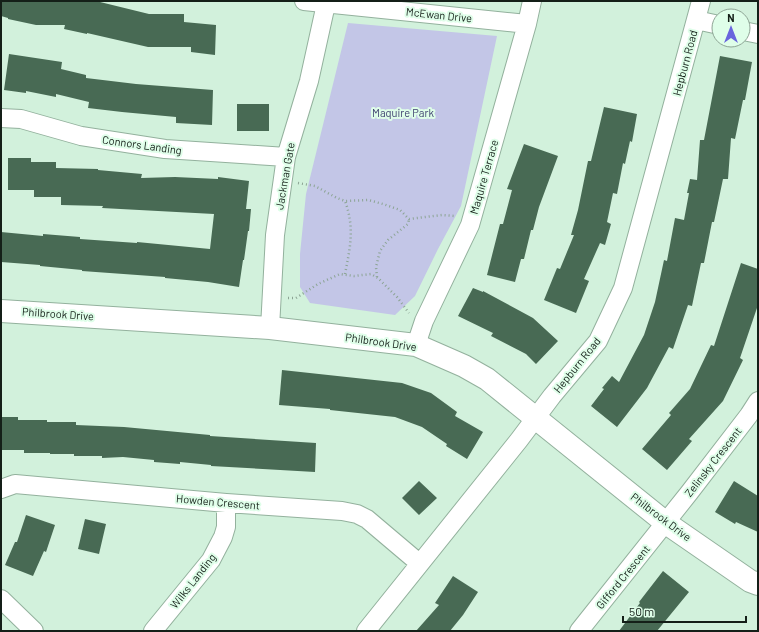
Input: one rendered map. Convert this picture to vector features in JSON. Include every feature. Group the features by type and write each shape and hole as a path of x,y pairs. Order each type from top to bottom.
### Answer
{"street":[{"name":"McEwan Drive","path":"304,1 527,24"},
{"name":"Maquire Terrace","path":"416,345 424,321 472,219 527,24 532,1"},
{"name":"Hepburn Road","path":"366,631 598,341 623,288 701,1"},
{"name":"Jackman Gate","path":"270,328 275,234 286,157 309,81 326,4"},
{"path":"696,20 711,23"},
{"name":"Connors Landing","path":"1,118 21,119 81,136 165,149 286,157"},
{"name":"Philbrook Drive","path":"1,311 270,328 416,345 464,366 487,379 666,523 750,581 758,584"},
{"name":"Zelinsky Crescent","path":"666,523 749,415 758,401"},
{"name":"Howden Crescent","path":"1,489 15,484 226,503 342,511 358,514 367,519 419,563"},
{"name":"Wilks Landing","path":"153,631 211,560 223,537 226,527 226,503"},
{"name":"Gifford Crescent","path":"579,631 666,523"},
{"path":"1,599 34,631"}],"path":[{"path":"282,182 315,186 345,202 368,200 400,210 409,219"},
{"path":"344,274 351,246 350,219 345,202"},
{"path":"409,219 452,215 472,219"},
{"path":"378,278 376,267 380,252 388,240 408,224 409,219"},
{"path":"272,298 296,298 318,284 340,274 354,276 371,274 378,278 397,297 408,312 424,321"}],"green space":[{"name":"Maquire Park","path":"348,23 497,36 461,206 415,296 395,315 310,303 300,287 300,254 306,194"}],"building":[{"path":"1,1 96,1 149,14 184,14 184,22 216,25 215,55 191,52 191,47 148,47 64,29 65,25 36,25 8,19 1,16"},
{"path":"9,54 62,62 61,69 86,75 86,78 136,84 213,90 212,125 176,123 176,117 88,108 89,102 56,94 56,97 26,91 26,93 4,90"},
{"path":"720,56 752,62 745,100 743,100 735,139 731,138 728,179 723,179 714,222 712,222 704,263 701,263 692,306 688,305 673,349 669,347 647,388 617,427 591,406 604,389 602,388 612,376 619,382 644,335 655,302 664,260 667,261 675,218 684,220 690,179 697,180 700,140 704,140"},
{"path":"237,104 269,104 269,131 237,131"},
{"path":"604,107 637,114 632,142 630,141 625,164 623,163 617,194 613,193 607,222 611,224 605,245 600,243 584,279 589,281 576,313 544,300 557,268 560,269 574,235 571,235 578,210 588,161 591,161"},
{"path":"524,144 558,156 539,207 533,230 531,230 524,259 521,259 515,282 487,275 500,224 503,224 512,190 507,189"},
{"path":"8,158 31,158 31,162 56,162 56,168 98,169 142,174 141,178 175,177 218,179 218,177 249,181 246,209 251,209 249,231 239,287 165,277 82,271 40,265 1,262 1,232 43,236 43,234 80,237 80,239 137,242 210,249 214,214 102,208 103,206 61,205 61,197 34,197 34,190 8,190"},
{"path":"741,263 758,269 758,305 740,358 743,360 723,401 689,439 692,441 667,470 642,449 671,415 669,413 690,389 711,345 714,346"},
{"path":"473,288 483,291 533,318 558,341 536,364 526,354 491,336 493,333 458,316"},
{"path":"282,370 402,383 431,393 457,412 455,416 483,432 467,459 446,446 447,444 422,427 395,417 330,409 279,405"},
{"path":"1,417 18,417 18,420 47,420 47,422 76,422 76,425 124,427 210,436 316,443 315,472 211,466 180,462 180,464 154,462 154,460 123,457 102,458 102,456 74,456 74,454 24,453 24,450 1,450"},
{"path":"419,481 437,498 419,515 402,498"},
{"path":"734,481 758,496 758,532 736,522 735,524 715,512"},
{"path":"26,515 55,525 46,552 44,551 33,576 5,565 15,542 17,542"},
{"path":"85,519 106,524 99,554 78,549"},
{"path":"663,571 689,592 657,631 619,631 640,603 639,602"},
{"path":"453,576 478,592 463,615 450,631 416,631 439,605 435,603"}]}
